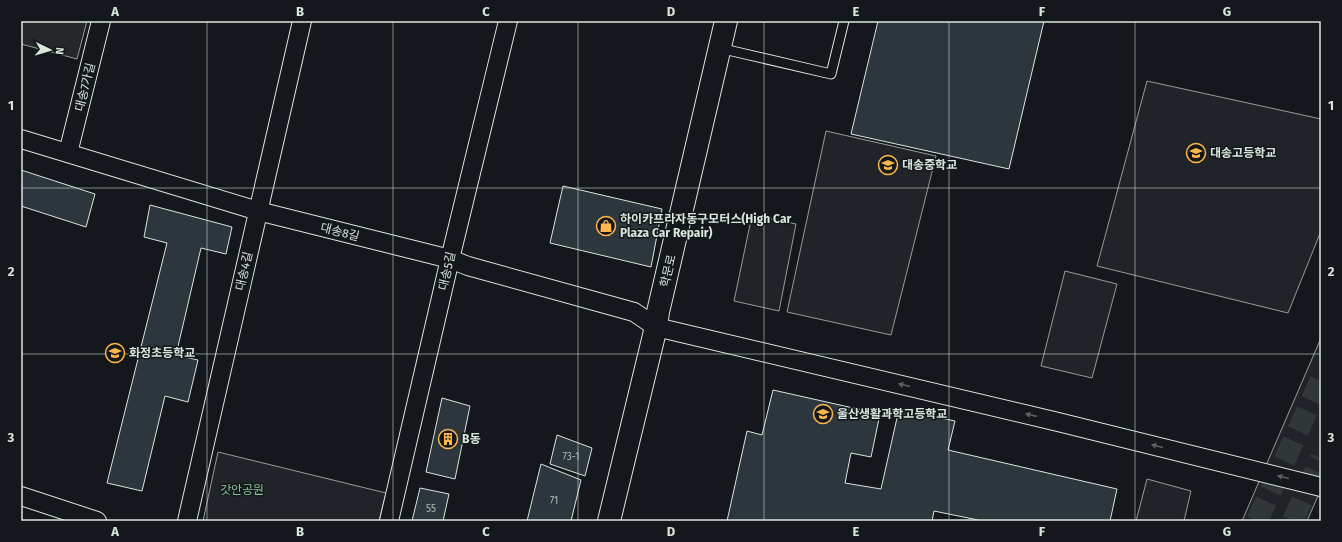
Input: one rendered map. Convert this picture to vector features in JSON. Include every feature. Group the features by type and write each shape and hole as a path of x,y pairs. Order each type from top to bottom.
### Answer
{"street":[{"name":"대송7가길","path":"68,154 101,21"},
{"name":"대송4길","path":"187,521 302,21"},
{"name":"대송5길","path":"389,521 450,259 508,21"},
{"name":"학문로","path":"609,521 656,327 658,312 726,21"},
{"name":"대송8길","path":"21,139 258,211 450,259 468,266 634,312 656,327"},
{"path":"656,327 1054,421 1321,487"},
{"path":"21,496 96,521"}],"lane":[{"path":"720,48 832,74 844,21"}],"green space":[{"path":"1147,81 1321,119 1321,231 1288,313 1097,266"},
{"path":"826,131 936,156 891,335 787,312"},
{"path":"752,215 796,224 779,311 734,301"},
{"path":"1065,271 1117,284 1092,378 1041,366"},
{"path":"1321,338 1321,489 1307,521 1242,521"},
{"name":"갓안공원","path":"218,452 386,493 379,521 203,521"},
{"path":"1147,479 1191,491 1184,521 1136,521"}],"shaded area":[{"path":"21,21 87,21 77,59 21,44"}],"building":[{"path":"878,21 1044,21 1009,169 851,134"},
{"path":"21,170 95,194 86,227 21,206"},
{"name":"하이카프라자동구모터스(High Car Plaza Car Repair)","path":"563,186 662,209 651,267 550,243"},
{"path":"150,205 232,227 226,254 201,248 176,355 198,360 188,402 165,396 142,491 107,483 167,243 144,237"},
{"path":"773,390 880,414 871,457 851,453 845,483 881,489 899,409 955,421 948,450 1117,489 1110,521 983,521 934,511 932,521 727,521 747,431 762,435"},
{"name":"B동","path":"442,398 470,406 455,479 426,472"},
{"path":"557,435 592,448 585,476 550,464"},
{"path":"541,464 581,480 571,521 527,521"},
{"path":"420,488 449,494 443,521 412,521"}],"tunnel":[{"path":"1257,521 1321,380"},
{"path":"1293,521 1321,458"}],"place":[{"name":"대송고등학교","path":"1196,153"},
{"name":"대송중학교","path":"888,165"},
{"name":"하이카프라자동구모터스(High Car Plaza Car Repair)","path":"606,226"},
{"name":"화정초등학교","path":"115,353"},
{"name":"울산생활과학고등학교","path":"823,414"},
{"name":"B동","path":"448,439"}]}
